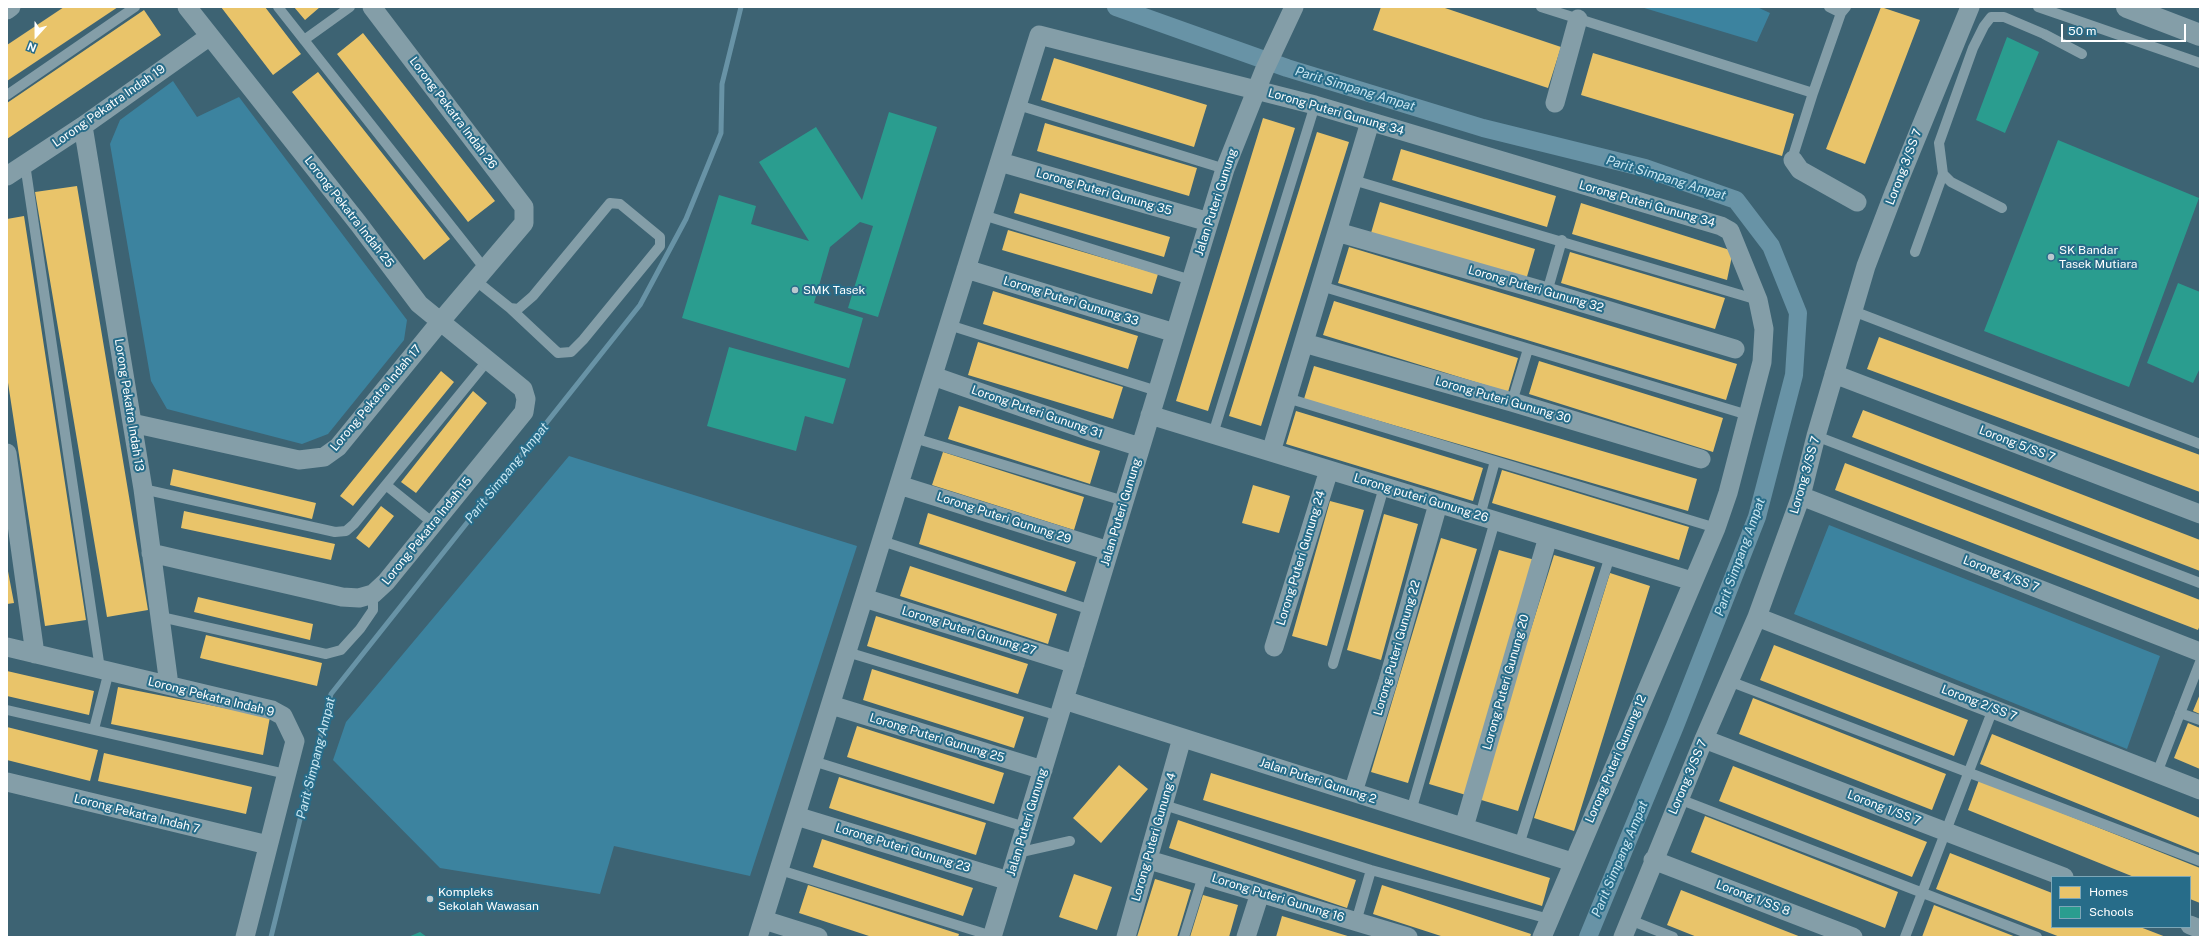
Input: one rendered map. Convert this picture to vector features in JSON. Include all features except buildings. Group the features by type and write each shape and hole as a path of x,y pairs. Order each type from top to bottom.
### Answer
{"street":[{"path":"7,10 11,7"},
{"name":"Lorong Pekatra Indah 25","path":"187,7 420,304 440,322 524,389 526,399"},
{"name":"Lorong Pekatra Indah 26","path":"372,7 524,207 524,223"},
{"name":"Jalan Puteri Gunung","path":"992,937 1225,169 1256,89 1294,7"},
{"name":"Lorong 3/SS 7","path":"1627,929 1704,739 1757,617 1801,496 1816,436 1866,266 1895,190 1970,7"},
{"path":"2127,7 2200,35"},
{"path":"1555,103 1578,19"},
{"name":"Lorong Puteri Gunung 34","path":"1018,105 1039,35 1315,105 1721,226 1730,231 1758,300 1764,329 1762,362 1728,493 1716,528 1692,581"},
{"name":"Lorong Pekatra Indah 19","path":"7,176 83,126 210,36"},
{"path":"818,937 761,928 1018,105"},
{"path":"1271,452 1370,122"},
{"name":"Lorong Pekatra Indah 13","path":"83,126 143,489 169,686"},
{"path":"1793,160 1800,170 1857,202"},
{"name":"Lorong Puteri Gunung 35","path":"1000,162 1209,222"},
{"name":"Lorong Pekatra Indah 17","path":"132,423 299,460 324,457 338,447 440,322 524,223"},
{"name":"Lorong Puteri Gunung 32","path":"1337,232 1547,292 1735,349"},
{"name":"Lorong Puteri Gunung 33","path":"966,269 1175,333"},
{"name":"Lorong Puteri Gunung 30","path":"1304,343 1512,402 1701,458"},
{"name":"Lorong 5/SS 7","path":"1834,374 2200,514"},
{"name":"Lorong Puteri Gunung 31","path":"934,376 1140,447"},
{"name":"Lorong Pekatra Indah 15","path":"151,553 342,597 359,598 374,594 386,582 524,412 526,399"},
{"name":"Lorong puteri Gunung 26","path":"1150,415 1692,581"},
{"path":"7,453 35,654"},
{"name":"Lorong Puteri Gunung 24","path":"1274,647 1329,470"},
{"name":"Lorong Puteri Gunung 29","path":"899,485 1109,551"},
{"name":"Lorong 4/SS 7","path":"1801,496 2200,652"},
{"name":"Lorong Puteri Gunung 22","path":"1353,792 1388,681 1438,504"},
{"name":"Lorong Puteri Gunung 20","path":"1464,827 1548,537"},
{"name":"Lorong Puteri Gunung 12","path":"1542,937 1572,862 1692,581"},
{"name":"Lorong Puteri Gunung 27","path":"864,598 1075,664"},
{"name":"Lorong 2/SS 7","path":"1757,617 2200,790"},
{"name":"Lorong Pekatra Indah 9","path":"7,647 272,710 283,716 295,740 245,937"},
{"name":"Lorong Puteri Gunung 25","path":"831,705 1043,770"},
{"name":"Jalan Puteri Gunung 2","path":"1061,708 1182,738 1572,862"},
{"name":"Lorong Puteri Gunung 4","path":"1126,937 1149,860 1182,738"},
{"name":"Lorong 1/SS 7","path":"1704,739 2061,876"},
{"name":"Lorong Pekatra Indah 7","path":"7,782 268,845"},
{"name":"Lorong Puteri Gunung 23","path":"796,816 1009,881"},
{"name":"Lorong Puteri Gunung 16","path":"1149,860 1408,937"},
{"name":"Lorong 1/SS 8","path":"1654,860 1853,937"},
{"path":"1246,937 1260,893"}],"lane":[{"path":"7,95 134,7"},
{"path":"278,7 480,274 510,308 558,353 570,352 583,340 654,256 660,246 660,238 620,204 610,203 533,296 518,309 510,308"},
{"path":"304,40 350,7"},
{"path":"1541,7 1813,93"},
{"path":"1793,160 1813,93 1843,10 1829,7"},
{"path":"2038,7 2200,64"},
{"path":"1915,252 1943,174 1938,142 1973,48 1990,17 2004,17 2044,34 2082,54"},
{"path":"1018,105 1225,169"},
{"path":"1213,434 1315,105"},
{"path":"25,164 105,670 94,729"},
{"path":"1943,174 1951,182 2002,208"},
{"path":"1353,180 1562,240 1758,300"},
{"path":"983,215 1191,280"},
{"path":"1547,292 1562,240"},
{"path":"1321,286 1528,350 1748,415"},
{"path":"1853,311 2200,444"},
{"path":"949,325 1158,391"},
{"path":"1512,402 1528,350"},
{"path":"143,489 336,532 346,531 354,524 488,360"},
{"path":"1287,398 1716,528"},
{"path":"1816,436 2200,583"},
{"path":"914,438 1124,501"},
{"path":"1411,811 1488,519 1496,461"},
{"path":"386,485 433,523"},
{"path":"1333,664 1384,487"},
{"path":"882,541 1091,610"},
{"path":"1519,845 1610,556"},
{"path":"161,617 326,654 342,650 360,630 372,610 374,594"},
{"path":"847,652 1061,708"},
{"path":"2157,773 2200,662"},
{"path":"1729,680 2200,861"},
{"path":"1905,937 1992,709"},
{"path":"7,710 286,774"},
{"path":"2180,713 2200,720"},
{"path":"813,761 1025,827"},
{"path":"1679,799 2037,937"},
{"path":"1164,805 1371,870 1549,919"},
{"path":"1018,853 1070,841"},
{"path":"780,870 992,937"},
{"path":"1356,922 1371,870"},
{"path":"1184,937 1203,876"},
{"path":"1627,929 1673,937"}],"shaded area":[{"path":"1641,7 1757,7 1770,13 1757,42"},
{"path":"173,81 197,117 239,97 407,320 404,340 328,434 302,444 167,409 151,381 110,144 120,120"},
{"path":"569,456 857,546 750,876 614,846 600,894 440,868 333,760 346,722"},
{"path":"1829,525 2160,656 2127,749 1794,614"}],"waterway":[{"name":"Parit Simpang Ampat","path":"271,937 331,694 640,305 686,219 721,133 722,84 741,7"},
{"name":"Parit Simpang Ampat","path":"1116,7 1287,68 1483,128 1645,168 1736,200 1771,246 1798,313 1794,375 1757,517 1675,726 1588,937"}],"place":[{"name":"SK Bandar Tasek Mutiara","path":"2051,257"},
{"name":"SMK Tasek","path":"795,290"},
{"name":"Kompleks Sekolah Wawasan","path":"430,899"}]}
